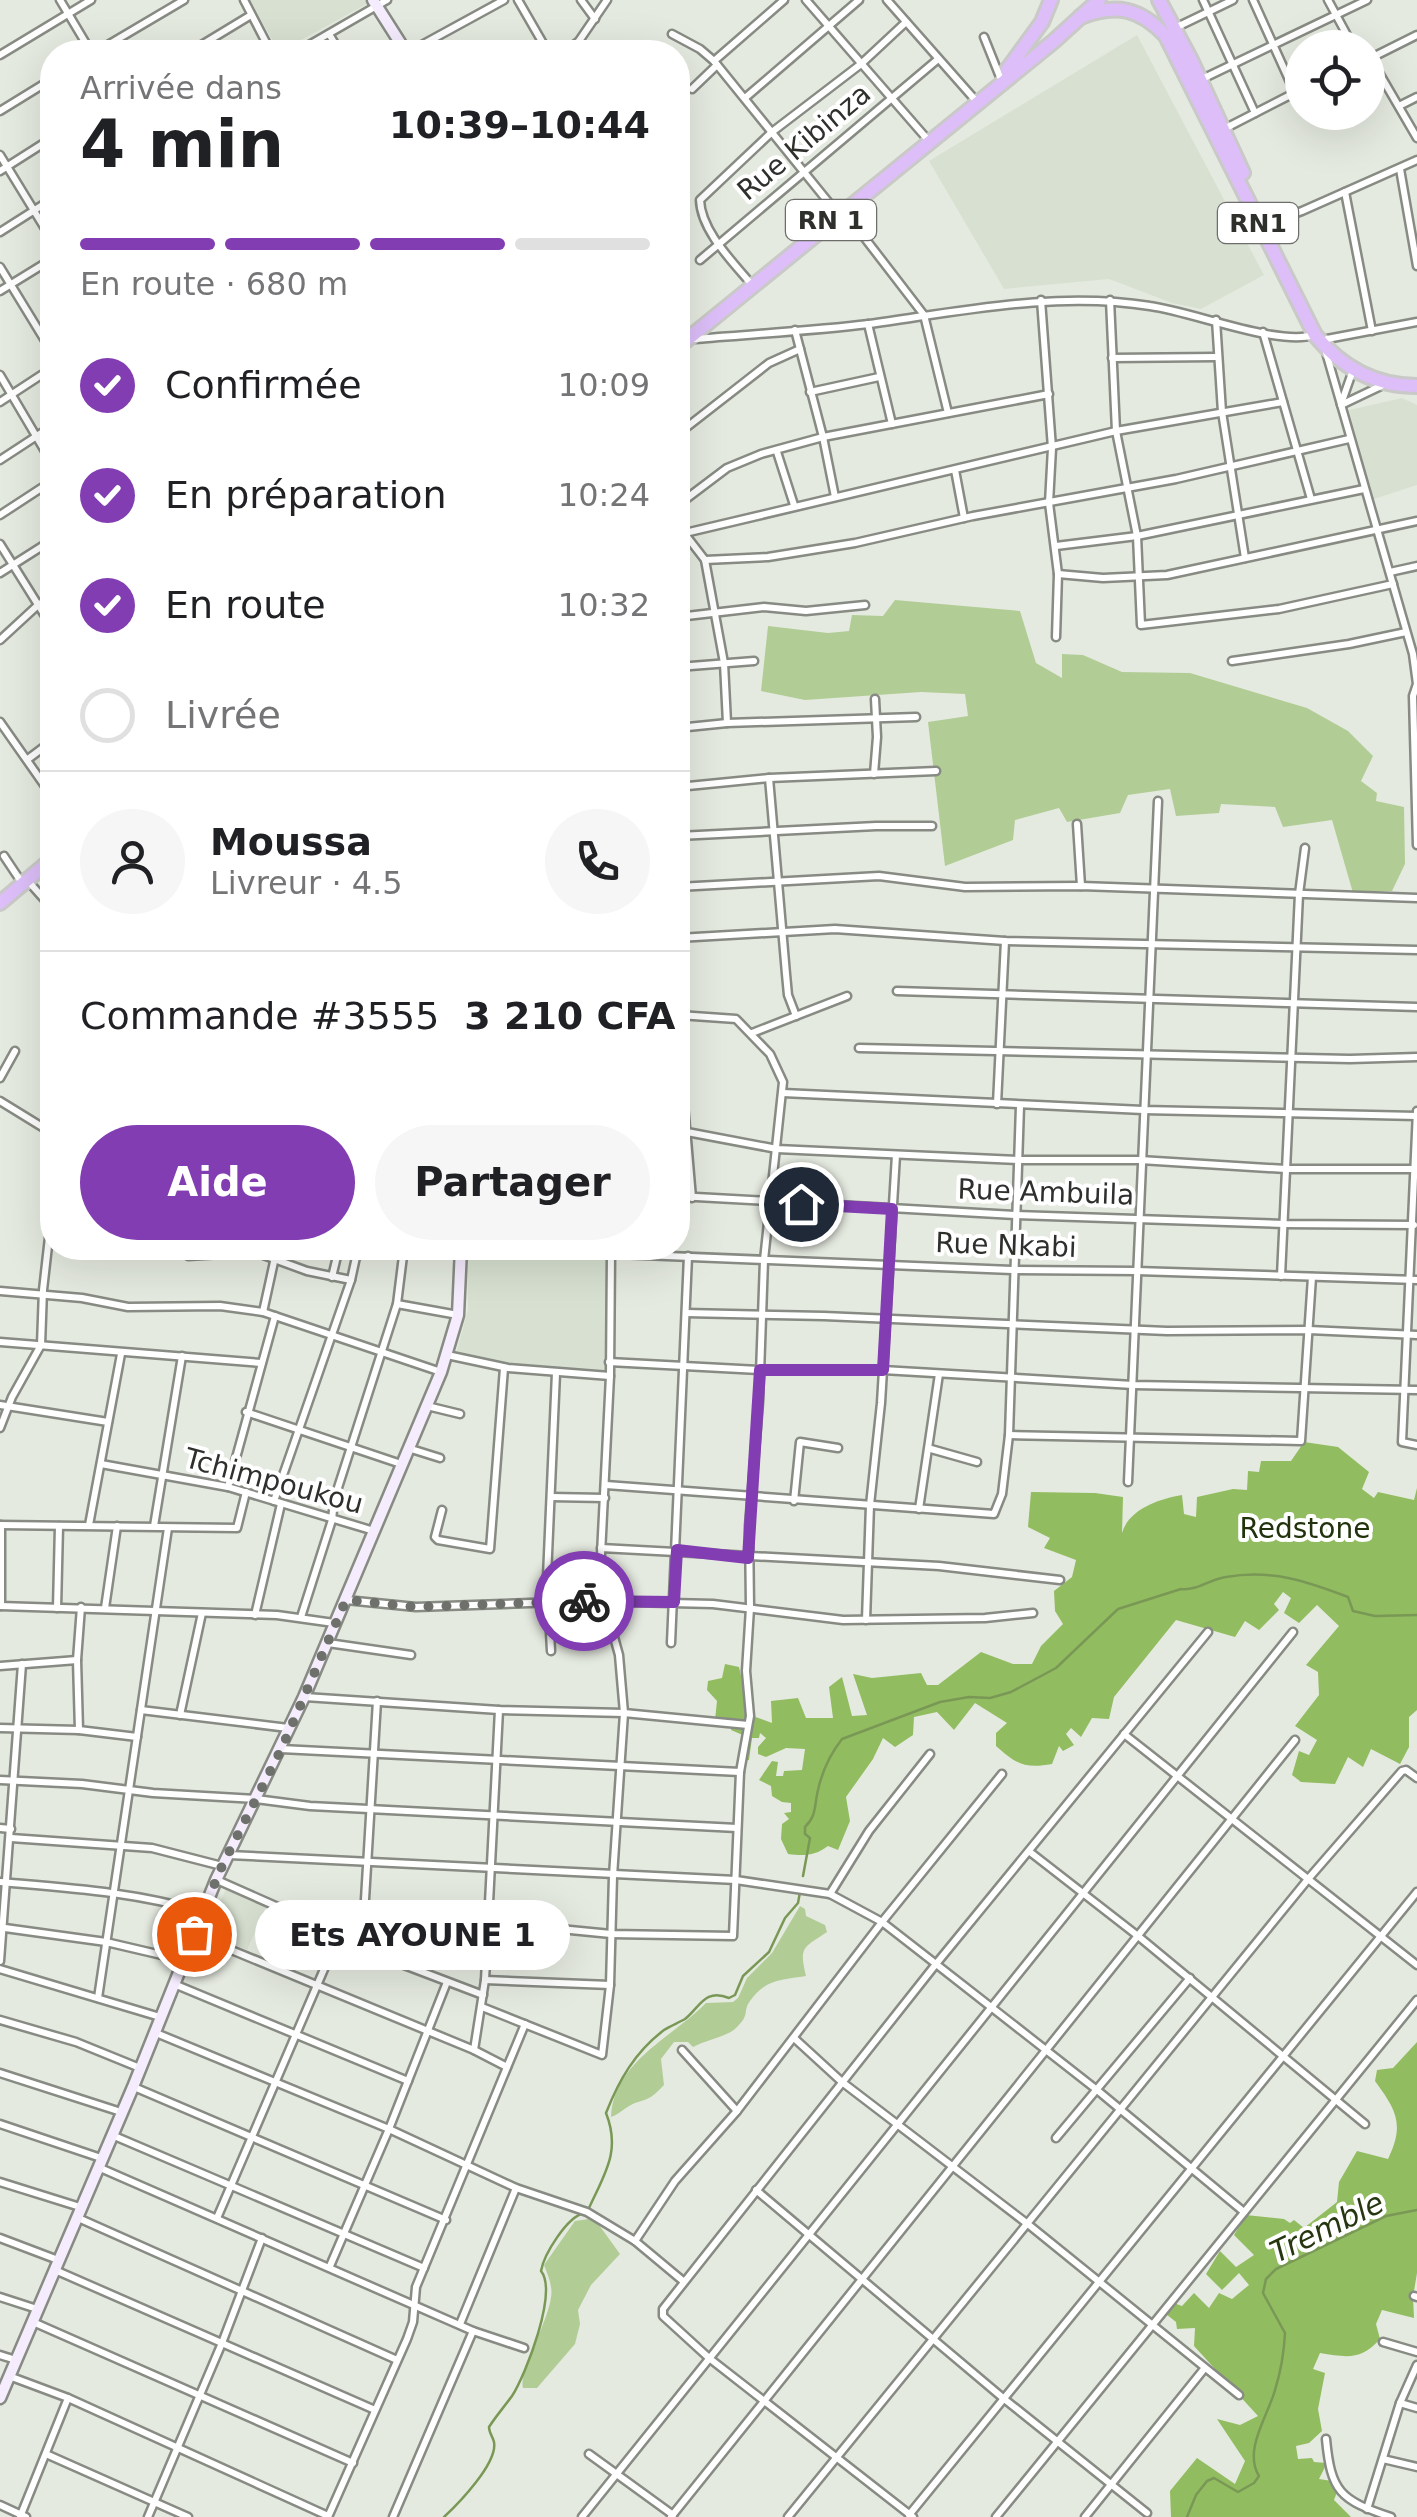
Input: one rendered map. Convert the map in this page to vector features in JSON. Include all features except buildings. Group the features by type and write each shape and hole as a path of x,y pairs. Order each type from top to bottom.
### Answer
{"highway":[{"name":"RN 1","path":"982,99 1042,22 1052,0"},
{"path":"1080,17 1099,0"},
{"name":"RN1","path":"1162,0 1322,340 1361,368 1417,383"},
{"path":"1080,17 1106,8 1139,13"},
{"name":"RN1","path":"1139,13 1157,27 1174,50 1322,340 1353,370 1386,383 1417,383"},
{"name":"RN 1","path":"690,336 1080,17"},
{"path":"1042,22 1042,36 1054,41"},
{"path":"0,903 40,869"}],"street":[{"path":"60,0 86,40"},
{"path":"0,55 91,0"},
{"path":"115,40 184,0"},
{"path":"244,0 264,40"},
{"path":"430,40 504,0"},
{"path":"518,0 541,40"},
{"path":"581,0 595,20"},
{"path":"581,40 607,0"},
{"path":"692,89 784,0"},
{"path":"806,0 928,140"},
{"path":"744,98 859,0"},
{"path":"887,0 937,60 982,99"},
{"path":"1122,0 1139,13"},
{"path":"1162,0 1191,60"},
{"path":"1202,0 1255,113"},
{"path":"1177,27 1233,0"},
{"path":"1252,0 1285,67"},
{"path":"1328,0 1343,30"},
{"path":"1199,80 1367,0"},
{"path":"318,40 379,2 401,40"},
{"path":"210,40 251,16"},
{"path":"752,285 718,242 700,210 700,200 772,132 861,64 906,22"},
{"path":"329,34 333,40"},
{"path":"672,34 683,40"},
{"path":"1385,51 1417,35"},
{"path":"984,37 1000,77"},
{"path":"690,44 715,63 924,315 948,413"},
{"name":"Rue Kibinza","path":"700,260 937,60"},
{"path":"1385,83 1417,138"},
{"path":"0,111 40,86"},
{"path":"1400,106 1417,97"},
{"path":"1222,129 1285,98"},
{"path":"3,168 40,145"},
{"path":"0,156 3,168 40,220"},
{"path":"1266,224 1417,160"},
{"path":"1400,169 1417,266"},
{"path":"1345,192 1372,331"},
{"path":"0,232 40,206"},
{"path":"0,291 40,266"},
{"path":"0,267 40,332"},
{"path":"690,342 868,324 1041,300 1110,300 1168,308 1292,339 1322,340 1417,322"},
{"path":"1041,300 1052,448 1049,503 1058,574 1056,637"},
{"path":"1110,300 1116,431 1137,536 1140,621 1144,626 1278,609 1393,584"},
{"path":"1216,320 1222,412 1245,558"},
{"path":"868,324 892,424"},
{"path":"795,330 824,437 835,496"},
{"path":"1263,332 1310,499"},
{"path":"1322,340 1416,672 1417,845"},
{"path":"690,425 769,363 800,349"},
{"path":"1112,358 1216,357"},
{"path":"1341,405 1353,370"},
{"path":"0,376 40,441"},
{"path":"0,402 40,376"},
{"path":"810,392 880,377"},
{"path":"1341,405 1386,383"},
{"path":"690,495 727,468 760,454 824,437 1049,394"},
{"path":"690,532 1116,431 1283,402"},
{"path":"0,460 40,434"},
{"path":"705,560 768,557 855,543 964,518 1128,489 1349,438"},
{"path":"777,452 794,506"},
{"path":"954,470 964,518"},
{"path":"0,515 40,489"},
{"path":"1056,546 1137,536 1364,489"},
{"path":"1058,574 1141,578 1417,520"},
{"path":"690,540 705,560 724,663 727,723"},
{"path":"0,544 40,608"},
{"path":"0,572 40,548"},
{"path":"1390,572 1417,566"},
{"path":"0,640 38,605"},
{"path":"690,615 764,607 812,610 865,605"},
{"path":"1232,660 1349,644 1417,622"},
{"path":"690,666 754,660"},
{"path":"874,700 874,774"},
{"path":"690,727 916,718"},
{"path":"0,722 40,778"},
{"path":"28,759 40,750"},
{"path":"690,786 769,778 936,771"},
{"path":"769,778 788,995 796,1016"},
{"path":"1128,1482 1158,801"},
{"path":"1077,824 1081,886"},
{"path":"690,835 932,826"},
{"path":"1281,1276 1298,894 1305,848"},
{"path":"4,856 40,896"},
{"path":"690,886 879,876 965,887 1081,886 1417,898"},
{"path":"690,937 870,931 1005,941 1417,950"},
{"path":"997,1104 1005,941"},
{"path":"897,991 1417,1007"},
{"path":"752,1034 846,996"},
{"path":"216,1880 289,1913 611,1934 731,1937 740,1772 748,1725 748,1558 764,1260 783,1093 778,1066 752,1034 730,1017 690,1015"},
{"path":"859,1048 1291,1058 1417,1057"},
{"path":"0,1078 15,1051"},
{"path":"783,1093 1020,1106 1417,1114 1413,1335 1404,1390 1402,1442 1417,1445"},
{"path":"0,1102 40,1126"},
{"path":"606,1485 994,1514 1002,1494 1008,1435 1020,1106"},
{"path":"690,1133 776,1150 1018,1160 1140,1160 1286,1169 1414,1169"},
{"path":"866,1620 870,1505 896,1155"},
{"path":"690,1172 692,1198"},
{"name":"Rue Ambuila","path":"692,1198 1015,1215 1414,1224"},
{"name":"Rue Nkabi","path":"690,1256 1012,1270 1137,1270 1414,1280"},
{"path":"0,1428 4,1405 41,1345 46,1260"},
{"path":"263,1312 274,1260 350,1280"},
{"path":"332,1277 336,1260"},
{"path":"256,1615 278,1503 355,1260"},
{"path":"301,1617 397,1304 402,1260"},
{"path":"0,2398 133,2087 202,1912 281,1750 376,1531 447,1355 458,1316 460,1260"},
{"path":"482,2007 601,2056 610,1985 624,1713 619,1654 604,1601 601,1548 610,1376 611,1260"},
{"path":"671,1643 688,1260"},
{"path":"1008,1435 1300,1442 1312,1277"},
{"path":"0,1291 82,1298 128,1307 220,1306 263,1312 440,1372"},
{"path":"397,1304 458,1316"},
{"path":"686,1313 1010,1326 1413,1335"},
{"path":"228,1486 275,1316"},
{"path":"0,1342 261,1363"},
{"path":"89,1526 121,1354"},
{"path":"447,1355 504,1368 610,1376"},
{"path":"154,1526 182,1356"},
{"path":"609,1362 760,1370 883,1370 1133,1385 1417,1390"},
{"path":"442,1510 438,1540 490,1549 504,1368"},
{"path":"552,1652 547,1577 556,1374"},
{"path":"919,1509 940,1374"},
{"path":"4,1405 108,1422"},
{"path":"426,1406 460,1414"},
{"path":"246,1412 401,1464"},
{"path":"794,1501 800,1442 838,1448"},
{"path":"407,1448 440,1458"},
{"path":"930,1449 977,1462"},
{"name":"Tchimpoukou","path":"101,1464 228,1486 376,1531"},
{"path":"246,1492 237,1528 1,1525 0,1606 301,1617 335,1624"},
{"path":"551,1497 605,1498"},
{"path":"57,1608 59,1526"},
{"path":"105,1608 117,1526"},
{"path":"98,1998 168,1528"},
{"path":"601,1548 995,1570 1060,1580"},
{"path":"346,1600 416,1607 674,1602 819,1619 866,1620 1033,1613"},
{"path":"79,1730 77,1660 81,1608"},
{"path":"180,1715 202,1613"},
{"path":"1208,1632 936,1964 683,2281 662,2314 709,2358 910,2516 1002,2398 1417,1892"},
{"path":"582,2517 1293,1632"},
{"path":"326,1642 410,1655"},
{"path":"0,1666 77,1660"},
{"path":"0,1961 22,1664"},
{"path":"304,1697 500,1710 624,1713 748,1725"},
{"path":"377,1701 364,1952 484,1995"},
{"path":"140,1710 290,1728"},
{"path":"474,2050 486,1980 500,1710"},
{"path":"0,1728 137,1736"},
{"path":"1124,1734 1417,1965"},
{"path":"589,2454 673,2516 1295,1740"},
{"path":"281,1750 740,1772"},
{"path":"830,1894 868,1832 930,1754"},
{"path":"788,2517 1309,1878 1402,1771 1417,1778"},
{"path":"635,2240 675,2182 736,2111 1002,1774"},
{"path":"0,1780 370,1810 737,1828"},
{"path":"0,1828 12,1828"},
{"path":"10,1838 122,1844 225,1861 368,1863 736,1880 830,1894 882,1922 1097,2090 1244,2212"},
{"path":"1030,1852 1366,2124"},
{"path":"4,1882 114,1892 202,1912"},
{"path":"217,2218 346,1918"},
{"path":"5,1928 106,1942 183,1960"},
{"path":"194,1934 474,2050 507,2068"},
{"path":"0,1969 161,2018"},
{"path":"1056,2138 1190,1978"},
{"path":"486,1980 610,1985"},
{"path":"330,2266 447,1982"},
{"path":"174,1984 408,2082"},
{"path":"996,2517 1417,2000"},
{"path":"0,2020 76,2042 140,2068"},
{"path":"8,2376 68,2398 329,2517 413,2322 416,2287 525,2024"},
{"path":"154,2032 389,2130 516,2188 587,2212 635,2240 683,2281"},
{"path":"794,2038 842,2082 1239,2395"},
{"path":"682,2050 736,2111"},
{"path":"0,2073 122,2112"},
{"path":"133,2087 446,2220"},
{"path":"0,2124 99,2162 414,2306 524,2348"},
{"path":"112,2135 424,2268"},
{"path":"0,2182 78,2212 242,2292 397,2360"},
{"path":"460,2324 516,2188"},
{"path":"756,2190 1002,2398 1147,2513"},
{"path":"0,2238 374,2410"},
{"path":"148,2517 262,2238"},
{"path":"0,2297 37,2309"},
{"path":"32,2322 353,2463"},
{"path":"394,2517 472,2330"},
{"path":"1383,2342 1417,2352"},
{"path":"0,2355 16,2360"},
{"path":"1368,2509 1400,2403 1417,2366"},
{"path":"1085,2517 1204,2369"},
{"path":"0,2505 22,2516 68,2398"},
{"path":"1400,2403 1417,2408"},
{"path":"1326,2439 1332,2481 1368,2509 1391,2517"},
{"path":"46,2454 188,2517"},
{"path":"1383,2459 1417,2468"}],"shaded area":[{"path":"250,0 365,0 367,4 301,40 272,40"},
{"path":"1137,35 1264,275 1201,309 1172,303 1109,279 1004,289 929,161"},
{"path":"1402,398 1417,405 1417,485 1371,500 1349,410"},
{"path":"467,1260 607,1260 606,1372 507,1365 456,1354 468,1309"},
{"path":"227,1887 267,1905 247,1950 206,1932"}],"green space":[{"path":"895,600 1020,611 1036,663 1062,678 1062,654 1083,655 1122,672 1190,673 1307,708 1348,731 1373,756 1361,781 1377,793 1376,801 1404,807 1405,864 1392,891 1353,893 1332,820 1283,827 1275,807 1221,804 1219,813 1176,816 1170,789 1128,795 1120,813 1067,822 1059,808 1015,820 1013,840 945,866 928,722 968,716 965,694 921,692 805,700 761,691 768,626 828,633 849,631 852,615 883,616"},
{"name":"Redstone","path":"1304,1442 1338,1447 1369,1472 1362,1489 1374,1498 1378,1492 1414,1500 1417,1488 1417,1710 1409,1717 1409,1747 1400,1764 1371,1749 1363,1767 1348,1757 1335,1784 1301,1782 1292,1775 1299,1751 1309,1755 1317,1740 1295,1726 1319,1695 1318,1672 1306,1665 1339,1626 1317,1605 1299,1623 1284,1613 1291,1598 1283,1592 1274,1604 1279,1610 1259,1630 1245,1621 1235,1637 1176,1620 1114,1697 1109,1719 1092,1718 1081,1737 1071,1728 1066,1734 1074,1745 1063,1751 1059,1746 1052,1764 1028,1765 1003,1752 996,1746 996,1733 1007,1723 975,1703 954,1730 937,1712 914,1717 913,1735 895,1747 883,1738 846,1797 850,1821 838,1850 828,1846 809,1854 788,1854 781,1839 782,1824 789,1819 784,1813 791,1812 791,1803 772,1796 771,1786 759,1780 772,1761 778,1762 776,1776 783,1776 784,1771 802,1770 805,1749 786,1748 766,1757 758,1754 758,1747 766,1738 760,1733 759,1738 752,1738 749,1760 742,1761 745,1736 731,1730 731,1724 715,1720 717,1701 707,1690 708,1681 722,1678 725,1664 739,1667 750,1715 772,1723 771,1701 798,1698 806,1718 833,1718 829,1687 842,1677 852,1716 867,1715 853,1674 872,1678 921,1673 927,1685 938,1685 981,1652 1013,1664 1032,1664 1041,1646 1063,1624 1055,1611 1054,1591 1072,1577 1076,1560 1044,1548 1050,1538 1028,1527 1031,1492 1123,1497 1122,1533 1138,1511 1182,1495 1184,1514 1196,1517 1197,1497 1247,1490 1248,1471 1259,1472 1261,1461 1291,1461"},
{"path":"800,1906 806,1916 825,1925 827,1932 805,1949 806,1976 775,1981 762,1988 750,2001 741,2023 728,2033 693,2047 688,2042 674,2042 661,2059 664,2085 648,2099 611,2117 614,2098 633,2066 706,2003 733,2002 738,1998 747,1978 772,1953"},
{"path":"1417,2042 1414,2318 1382,2310 1376,2324 1380,2339 1366,2351 1345,2356 1320,2353 1313,2369 1325,2373 1318,2409 1322,2431 1309,2443 1296,2446 1298,2459 1327,2463 1319,2479 1332,2481 1337,2492 1334,2500 1351,2517 1171,2517 1170,2491 1197,2458 1235,2484 1245,2461 1217,2419 1240,2425 1258,2416 1194,2346 1195,2328 1177,2329 1176,2322 1166,2314 1171,2302 1182,2306 1194,2293 1209,2308 1219,2293 1232,2299 1249,2285 1239,2273 1222,2290 1206,2274 1220,2251 1236,2267 1254,2255 1234,2235 1246,2215 1290,2223 1294,2220 1304,2228 1337,2202 1339,2182 1357,2151 1388,2159 1396,2136 1396,2118 1375,2081 1377,2070 1393,2068"},
{"path":"589,2219 599,2225 620,2254 591,2285 578,2310 580,2324 575,2344 537,2388 523,2388 525,2371 551,2297 544,2265 575,2221"}],"waterway":[{"path":"803,1876 810,1838 805,1827 813,1814 824,1770 842,1739 940,1702 990,1698 1011,1692 1056,1668 1118,1609 1220,1578 1258,1575 1303,1582 1348,1597 1353,1611 1375,1616 1417,1615"},
{"path":"589,2208 611,2151 606,2113 629,2067 664,2030 685,2019 708,1997 735,1995 743,1976 769,1952 785,1918 798,1903 800,1892"},
{"name":"Tremble","path":"1187,2517 1207,2481 1214,2478 1238,2492 1259,2476 1255,2444 1277,2383 1285,2333 1263,2293 1266,2279 1276,2269 1386,2216 1417,2210"},
{"path":"444,2517 476,2483 490,2461 494,2442 489,2427 518,2385 538,2333 546,2296 543,2264 564,2229 584,2213"}],"way so far":[{"path":"194,1934 346,1600 416,1607 584,1601"}],"place":[{"name":"Ets AYOUNE 1","path":"194,1934"}],"route":[{"path":"584,1601 674,1602 677,1550 748,1558 760,1370 883,1370 892,1209 801,1204"}]}
